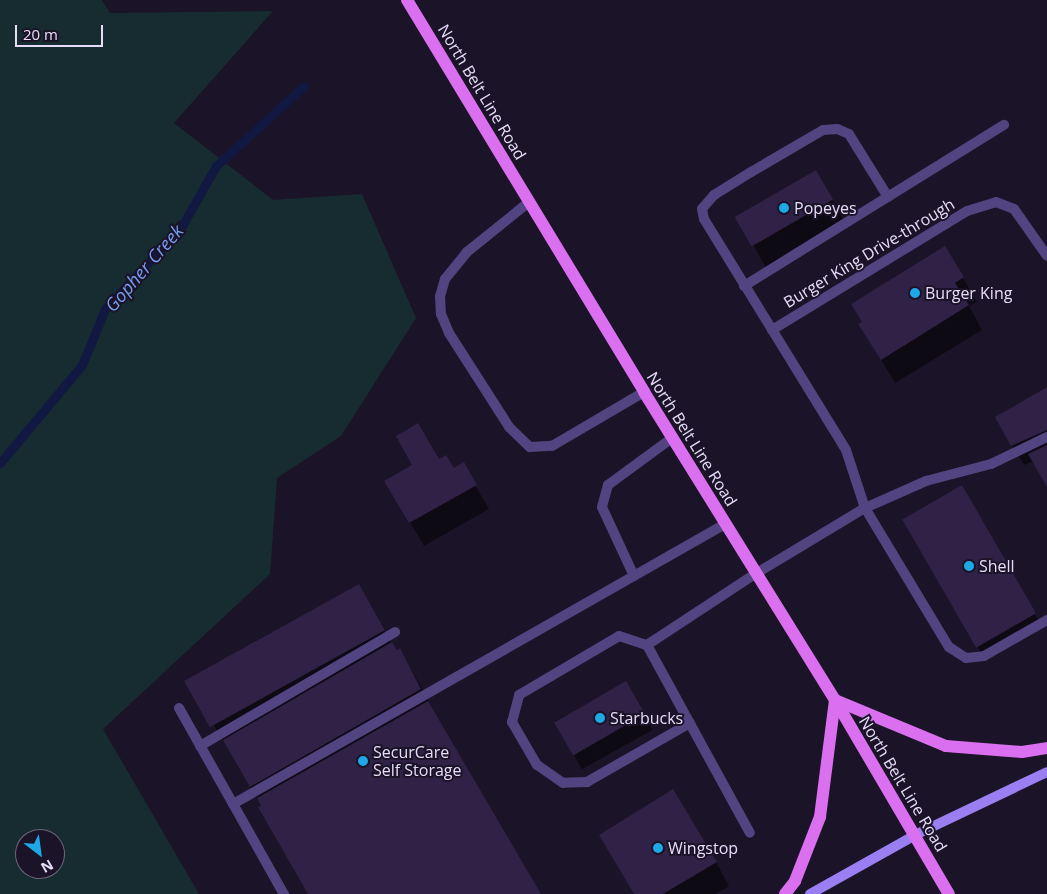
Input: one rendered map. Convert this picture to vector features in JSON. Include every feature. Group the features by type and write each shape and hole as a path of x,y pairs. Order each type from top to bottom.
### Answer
{"main road":[{"name":"North Belt Line Road","path":"407,0 755,574 835,700 949,894"},
{"path":"785,894 796,881 820,817 835,700 946,746 1022,752 1047,748"},
{"path":"810,894 915,835 1047,772"}],"lane":[{"path":"744,286 1004,125"},
{"path":"888,197 849,134 837,128 823,130 743,177 714,195 702,210 704,219 744,286 846,450 865,508 949,647 966,658 984,656 1047,620"},
{"path":"529,202 466,252 445,279 440,296 441,314 449,333 509,427 530,447 552,446 644,392"},
{"name":"Burger King Drive-through","path":"772,330 967,211 996,202 1014,209 1047,256"},
{"path":"647,645 755,574 865,508 926,481 991,464 1047,437"},
{"path":"634,576 602,507 606,492 608,485 672,438"},
{"path":"233,804 725,524"},
{"path":"200,746 395,632"},
{"path":"690,723 587,782 563,783 537,765 512,722 519,695 619,636 647,645 690,723 750,833"},
{"path":"179,708 284,894"}],"green space":[{"path":"0,0 102,0 110,13 273,11 174,123 273,200 362,194 416,318 341,436 277,478 270,574 103,729 199,894 0,894"}],"building":[{"name":"Popeyes","path":"816,170 833,199 752,246 735,217"},
{"name":"Burger King","path":"945,246 964,277 955,283 969,305 881,360 858,324 862,322 851,304"},
{"path":"1047,387 1047,430 1011,446 995,417"},
{"path":"418,423 439,459 446,455 454,468 464,462 477,485 409,523 384,481 412,465 396,436"},
{"path":"1047,445 1047,487 1028,454"},
{"name":"Shell","path":"962,485 1036,613 976,648 902,520"},
{"path":"359,584 385,630 210,727 184,681"},
{"path":"392,642 397,650 400,648 421,689 250,787 223,740"},
{"name":"Starbucks","path":"626,681 645,714 573,755 554,722"},
{"path":"428,701 541,894 308,894 258,807 261,806 257,798"},
{"name":"Wingstop","path":"673,789 717,862 663,894 634,894 599,835"}],"waterway":[{"name":"Gopher Creek","path":"0,463 82,365 105,309 182,226 216,166 304,86"}],"place":[{"name":"Popeyes","path":"784,208"},
{"name":"Burger King","path":"915,293"},
{"name":"Shell","path":"969,566"},
{"name":"Starbucks","path":"600,718"},
{"name":"SecurCare Self Storage","path":"363,761"},
{"name":"Wingstop","path":"658,848"}]}
